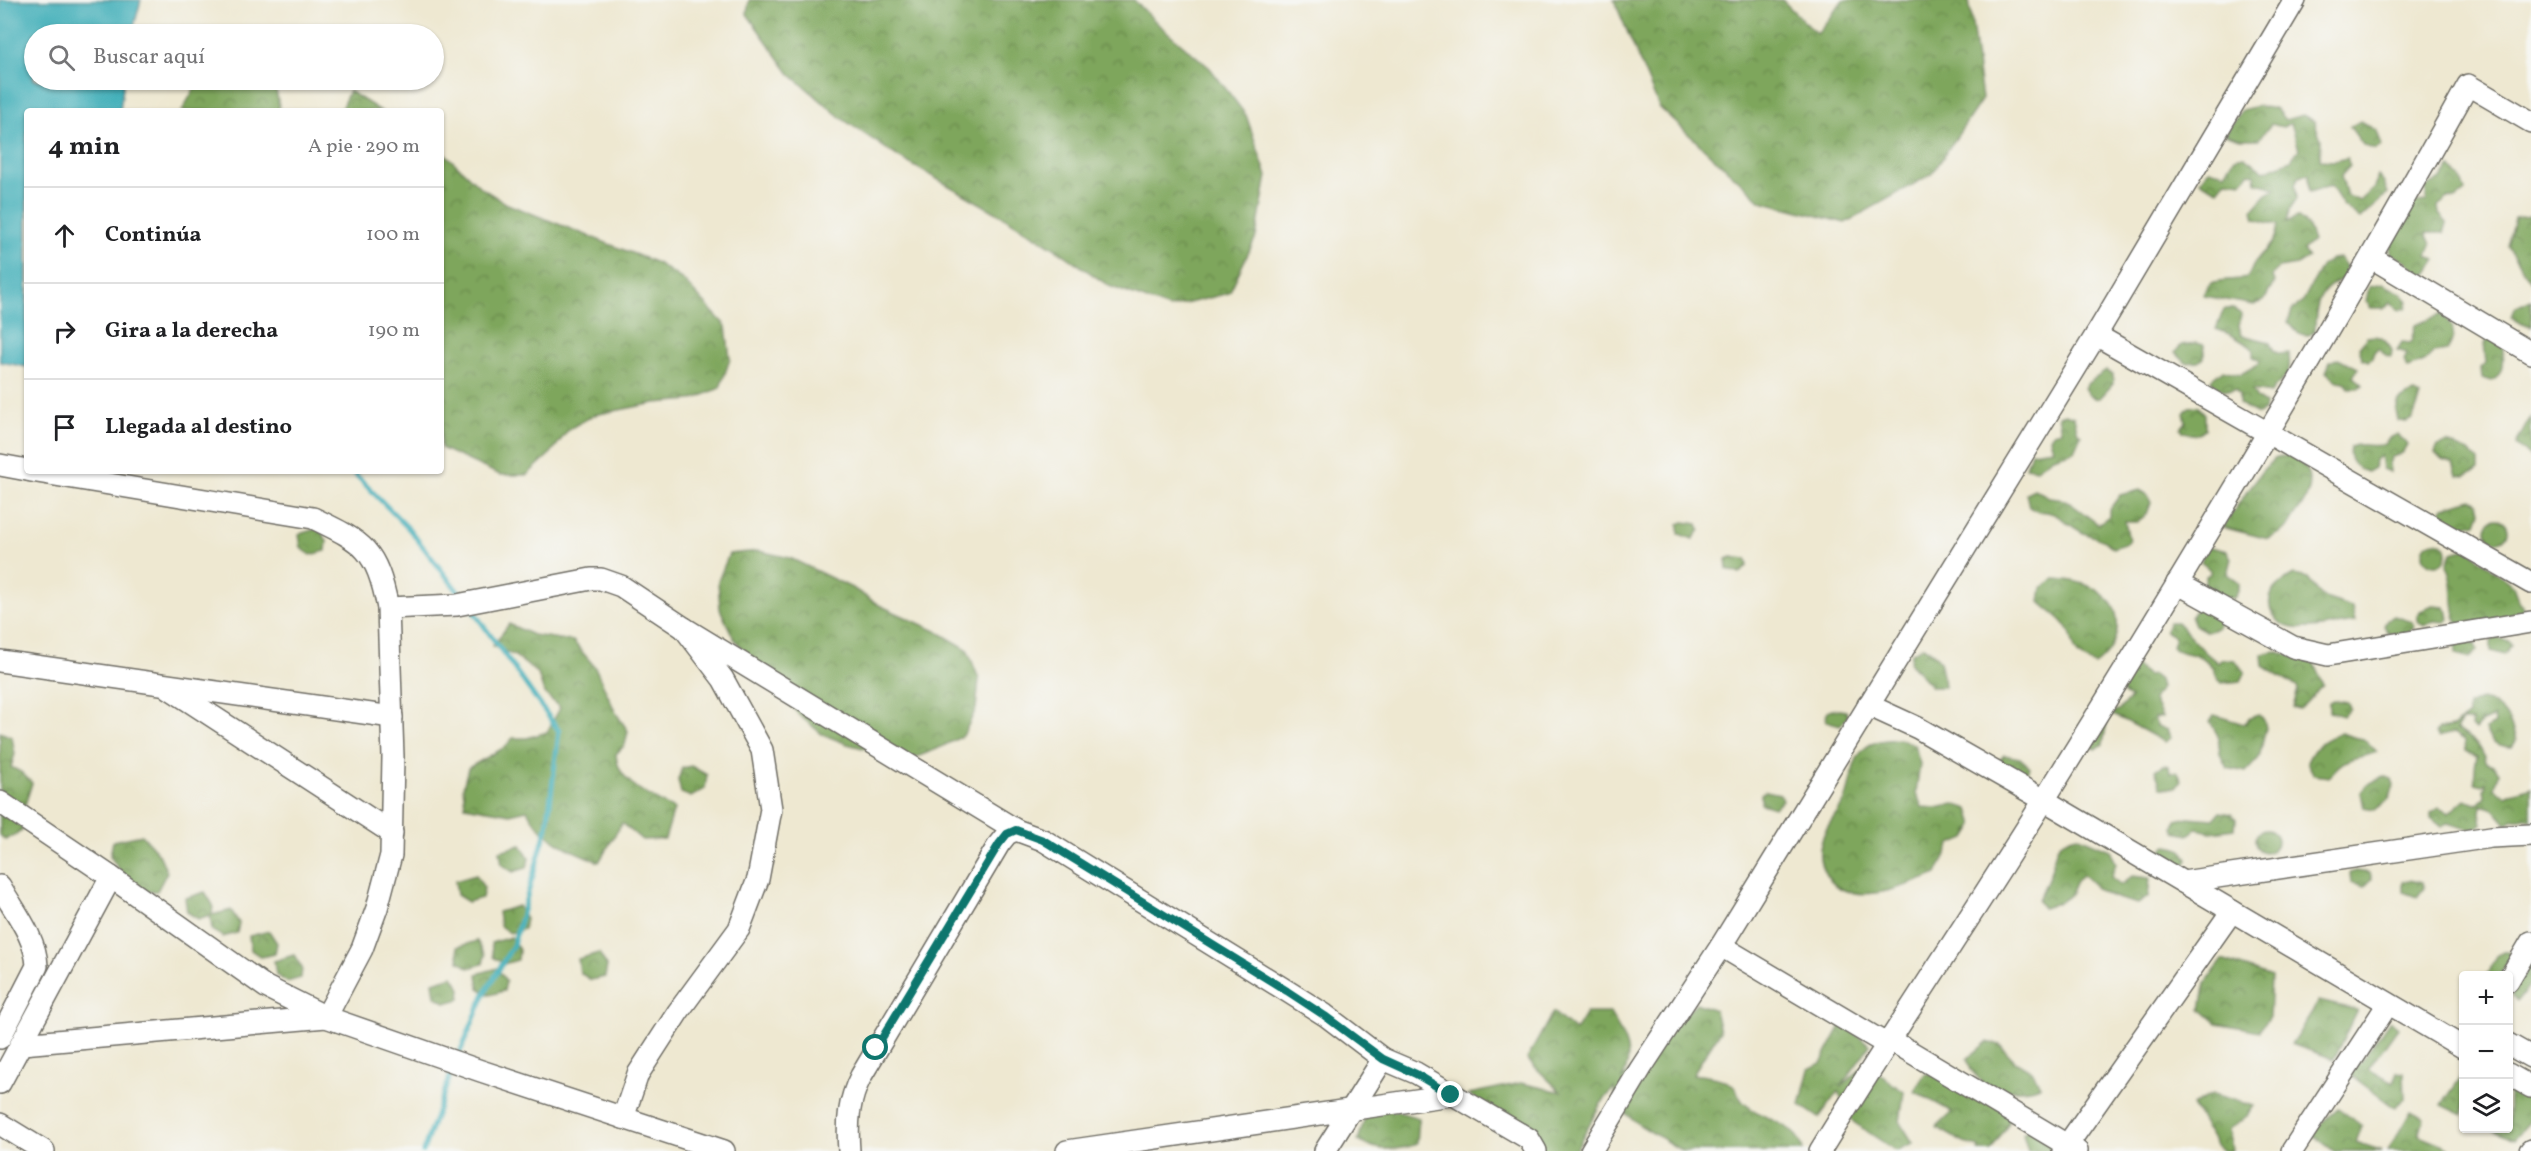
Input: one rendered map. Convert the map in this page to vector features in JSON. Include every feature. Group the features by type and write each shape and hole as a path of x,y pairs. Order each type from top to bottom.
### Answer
{"street":[{"path":"1591,1151 1641,1068 1721,946 2096,335 2295,0"},
{"path":"1820,1151 1887,1041 2044,800 2177,583 2372,258 2468,85 2531,122"},
{"path":"2372,258 2531,352"},
{"path":"2096,335 2531,583"},
{"path":"0,465 24,470"},
{"path":"47,474 313,518 350,536 373,557 383,584 388,608 392,717 391,855 377,908 362,949 326,1017"},
{"path":"388,608 467,603 591,579 601,579 621,586 684,628 1016,830 1043,840 1287,991 1383,1059 1416,1074 1528,1139 1536,1151"},
{"path":"2177,583 2294,647 2328,656 2531,622"},
{"path":"623,1118 638,1074 678,1012 739,929 758,879 771,809 762,750 723,679 684,628"},
{"path":"0,661 392,717"},
{"path":"163,685 392,833"},
{"path":"1868,705 1918,728 2044,800 2459,1046"},
{"path":"0,802 111,877 266,987 326,1017 435,1056 724,1151"},
{"path":"849,1151 847,1118 852,1095 861,1076 999,844 1007,834 1016,830"},
{"path":"2182,882 2491,837 2531,835"},
{"path":"0,1083 111,877"},
{"path":"0,886 27,931 37,955 38,966 0,1038"},
{"path":"1721,946 2069,1149 2232,911"},
{"path":"2513,973 2531,942"},
{"path":"2292,1151 2388,1004"},
{"path":"22,1044 326,1017"},
{"path":"2513,1047 2531,1058"},
{"path":"1325,1151 1383,1059"},
{"path":"2513,1077 2531,1087"},
{"path":"1067,1151 1108,1148 1451,1095"},
{"path":"0,1124 44,1151"}],"green space":[{"path":"749,0 1134,0 1158,24 1210,68 1246,115 1267,176 1256,237 1229,293 1169,308 1109,286 1059,251 900,158 841,118 790,74 747,14"},
{"path":"1614,0 1782,0 1817,34 1843,0 1969,0 1982,99 1932,174 1845,223 1761,201 1659,107"},
{"path":"194,90 276,90 279,108 184,108"},
{"path":"349,91 376,108 341,108"},
{"path":"2258,106 2276,109 2285,120 2303,115 2314,121 2321,139 2320,160 2334,161 2347,158 2350,166 2341,176 2347,196 2360,201 2374,188 2378,176 2388,193 2360,219 2343,205 2331,186 2309,192 2309,174 2299,176 2295,185 2297,199 2289,211 2287,222 2297,217 2307,225 2313,241 2303,250 2308,258 2297,265 2278,268 2272,277 2274,283 2264,301 2254,305 2204,296 2206,289 2214,282 2247,278 2256,261 2272,242 2278,225 2255,219 2253,210 2266,195 2276,188 2256,183 2255,174 2249,173 2242,182 2226,180 2218,190 2200,181 2209,169 2225,173 2235,158 2244,156 2264,171 2291,160 2299,149 2291,123 2283,127 2271,124 2259,139 2240,139 2225,134 2242,110"},
{"path":"2360,121 2377,131 2382,146 2375,150 2363,145 2350,127"},
{"path":"444,153 480,187 505,203 657,263 683,280 726,326 730,359 720,388 692,400 655,403 594,415 569,429 551,453 527,475 500,475 444,449"},
{"path":"2450,167 2461,179 2465,192 2456,199 2448,198 2438,206 2439,214 2447,223 2444,233 2426,233 2431,244 2427,256 2436,260 2428,273 2422,276 2407,262 2391,254 2388,232 2403,205 2427,201 2425,187 2440,181"},
{"path":"2530,216 2531,282 2507,246 2514,218"},
{"path":"2340,258 2346,266 2346,278 2329,286 2320,298 2317,305 2315,331 2309,335 2299,334 2288,322 2292,310 2303,301 2322,265 2331,259"},
{"path":"2383,284 2401,293 2408,301 2406,308 2399,310 2391,303 2384,308 2371,308 2366,301 2369,287"},
{"path":"2531,300 2531,328 2530,325 2524,325 2511,317 2514,308"},
{"path":"2224,309 2233,309 2242,314 2239,325 2241,335 2270,342 2274,351 2279,354 2289,353 2288,373 2271,393 2252,390 2257,399 2265,404 2264,411 2258,414 2239,404 2239,394 2235,389 2222,389 2211,380 2223,370 2241,374 2260,363 2253,357 2253,350 2244,343 2216,329"},
{"path":"2442,314 2453,331 2447,351 2433,353 2424,362 2408,368 2404,361 2407,353 2397,350 2402,342 2411,343 2415,325"},
{"path":"2375,336 2383,339 2392,350 2391,357 2378,348 2368,361 2362,358 2359,347 2367,337"},
{"path":"2490,338 2503,346 2501,370 2492,381 2482,378 2481,368 2486,363 2484,344"},
{"path":"2196,343 2204,345 2204,358 2199,362 2186,363 2175,352 2182,345"},
{"path":"2338,358 2358,368 2353,377 2363,385 2358,388 2349,388 2345,382 2337,381 2326,372 2330,362"},
{"path":"2106,371 2113,374 2113,384 2100,398 2092,398 2084,388"},
{"path":"2413,392 2421,396 2413,418 2407,422 2398,421 2396,411 2399,401"},
{"path":"2198,406 2205,414 2205,429 2199,434 2183,432 2181,428 2186,422 2184,413 2189,407"},
{"path":"2065,414 2074,417 2078,433 2081,435 2074,451 2053,457 2036,469 2026,467 2031,452 2053,449 2050,438 2053,433 2061,431 2058,416"},
{"path":"2531,416 2531,458 2516,444"},
{"path":"2398,434 2407,445 2402,454 2392,457 2389,463 2390,472 2382,469 2380,456 2375,460 2374,468 2367,472 2355,466 2351,460 2350,447 2385,444 2389,438"},
{"path":"2447,443 2469,452 2479,461 2479,470 2465,476 2457,475 2453,464 2442,460 2435,453 2438,446"},
{"path":"2289,455 2304,468 2310,481 2306,497 2288,526 2268,539 2222,527 2262,471 2274,459"},
{"path":"2034,489 2071,504 2098,524 2109,516 2109,510 2120,495 2140,490 2148,495 2151,503 2147,514 2137,522 2125,522 2129,540 2113,548 2049,512 2038,512 2029,507 2026,493"},
{"path":"2472,499 2478,503 2480,512 2476,523 2458,526 2442,521 2440,513 2444,507"},
{"path":"2497,519 2505,522 2508,530 2505,538 2497,541 2489,538 2486,530 2489,522"},
{"path":"1684,522 1698,524 1700,530 1693,539 1679,534 1679,524"},
{"path":"319,528 327,541 326,551 311,555 301,548 299,534"},
{"path":"2435,541 2443,545 2447,553 2443,561 2435,565 2427,561 2423,553 2427,545"},
{"path":"2206,546 2227,551 2231,558 2227,574 2239,583 2239,590 2234,598 2223,598 2205,590 2205,576 2210,574 2210,570 2201,562"},
{"path":"2467,548 2513,586 2518,600 2523,605 2524,611 2521,614 2514,612 2488,627 2475,627 2457,622 2453,607 2452,580 2447,565 2452,552"},
{"path":"759,551 790,558 854,589 879,605 938,632 967,649 979,679 976,709 963,736 909,760 847,744 822,734 799,715 734,639 720,609 718,581 729,554"},
{"path":"1732,557 1746,559 1748,565 1740,574 1727,569 1726,559"},
{"path":"2294,575 2308,578 2322,597 2352,607 2355,622 2307,628 2293,628 2282,624 2271,610 2270,599 2277,587"},
{"path":"2054,579 2067,580 2090,587 2109,600 2115,610 2116,635 2108,652 2095,665 2079,655 2067,628 2040,602 2042,588"},
{"path":"2200,606 2220,618 2217,628 2207,632 2195,625 2191,615"},
{"path":"2433,606 2444,607 2449,619 2446,622 2433,621 2424,626 2419,623 2417,616 2420,611"},
{"path":"2394,616 2413,622 2415,626 2406,634 2388,632 2384,626 2387,619"},
{"path":"2169,622 2177,622 2218,663 2222,659 2235,660 2245,673 2241,681 2222,683 2207,661 2172,647 2175,637 2165,631"},
{"path":"509,624 533,635 573,641 595,667 616,713 628,731 625,745 616,754 622,773 637,788 674,809 665,839 642,840 622,823 599,862 568,848 549,836 533,820 527,810 510,814 465,806 463,787 468,768 505,747 513,738 527,738 547,732 560,708 544,693 538,674 515,656 493,646"},
{"path":"2496,638 2510,641 2512,646 2504,655 2491,651 2491,641"},
{"path":"2468,641 2475,644 2477,650 2470,658 2456,654 2456,644"},
{"path":"1923,646 1938,659 1944,687 1932,687 1910,663 1911,654"},
{"path":"2276,651 2314,664 2323,685 2300,709 2293,708 2298,689 2296,685 2263,666 2262,654"},
{"path":"2134,665 2148,676 2153,675 2159,680 2161,687 2153,699 2162,717 2154,718 2157,726 2167,730 2171,738 2165,742 2113,715 2107,721 2103,744 2096,749 2087,744 2110,713 2117,711 2131,698 2124,695 2113,679"},
{"path":"2334,700 2348,702 2350,708 2343,716 2329,712 2329,702"},
{"path":"2481,700 2495,705 2505,714 2516,741 2512,747 2495,743 2489,738 2485,729 2495,724 2494,717 2482,722 2475,730 2471,726 2472,721 2462,721 2456,730 2475,742 2482,751 2485,762 2493,765 2499,773 2495,787 2499,793 2505,796 2531,787 2531,821 2527,818 2512,820 2507,824 2494,809 2481,805 2482,824 2477,827 2465,828 2448,823 2442,827 2431,818 2431,813 2438,808 2449,813 2465,799 2478,804 2485,797 2486,782 2483,785 2475,783 2477,756 2466,750 2465,741 2453,733 2438,737 2435,733 2438,729 2453,727 2468,716 2468,706"},
{"path":"1832,709 1846,711 1848,717 1840,725 1826,721 1827,711"},
{"path":"2214,715 2244,724 2250,718 2258,715 2264,720 2266,728 2259,758 2246,772 2227,768 2220,754 2218,736 2210,721"},
{"path":"0,732 12,737 15,754 11,767 21,772 32,783 24,808 22,831 5,840 0,835"},
{"path":"2341,733 2366,741 2377,752 2346,761 2329,777 2314,775 2307,762 2313,751 2324,740"},
{"path":"1899,739 1914,744 1920,764 1916,793 1922,807 1937,808 1954,804 1969,809 1974,825 1966,838 1951,844 1937,874 1895,889 1863,894 1849,892 1836,886 1824,871 1820,856 1823,838 1845,800 1854,766 1860,754 1872,744"},
{"path":"2004,755 2020,758 2030,767 2025,778 2001,768 1999,761"},
{"path":"2163,765 2169,766 2170,773 2178,772 2182,780 2176,788 2161,787 2155,770"},
{"path":"691,766 707,775 705,789 691,797 681,793 678,780 682,768"},
{"path":"2383,776 2392,779 2394,785 2389,799 2375,810 2364,808 2361,792 2367,785"},
{"path":"1766,791 1780,794 1782,800 1774,808 1761,804 1761,794"},
{"path":"2220,812 2232,814 2236,819 2235,829 2211,832 2197,829 2189,835 2176,832 2174,828 2176,820 2188,817 2214,819"},
{"path":"2266,830 2274,833 2277,841 2274,849 2266,852 2258,849 2255,841 2258,833"},
{"path":"142,835 159,854 167,872 157,891 143,892 122,874 110,856 113,841"},
{"path":"2077,836 2110,850 2116,863 2111,877 2121,885 2132,876 2150,878 2148,897 2138,904 2113,897 2097,889 2089,879 2082,875 2067,897 2043,908 2038,901 2050,874 2057,847 2069,838"},
{"path":"521,845 529,858 527,868 513,872 502,865 500,851"},
{"path":"2166,846 2180,849 2186,856 2188,860 2180,872 2156,858"},
{"path":"2356,871 2370,873 2372,879 2364,887 2351,883 2350,873"},
{"path":"476,875 484,888 482,898 468,902 457,895 455,881"},
{"path":"2409,880 2422,883 2424,888 2417,897 2403,892 2403,882"},
{"path":"205,892 213,905 212,915 231,910 239,923 237,933 223,937 212,930 210,915 198,919 187,912 185,898"},
{"path":"518,906 526,919 524,929 510,933 500,926 498,912"},
{"path":"269,931 277,943 275,954 261,957 251,950 249,936"},
{"path":"511,937 519,950 518,960 504,964 493,957 491,943"},
{"path":"477,941 485,955 483,964 469,968 459,961 457,947"},
{"path":"2503,952 2509,952 2510,957 2502,971 2489,971 2497,956"},
{"path":"599,953 607,966 605,977 591,980 580,973 578,959"},
{"path":"2531,954 2531,985 2517,1001 2513,998 2513,988"},
{"path":"294,955 302,968 301,978 287,982 276,975 274,961"},
{"path":"2223,960 2271,977 2269,1018 2259,1031 2217,1023 2201,1009 2206,982"},
{"path":"497,968 506,981 504,991 490,995 479,988 477,974"},
{"path":"453,976 461,989 460,999 446,1003 435,996 433,982"},
{"path":"2319,1001 2357,1010 2334,1059 2291,1044"},
{"path":"1696,1003 1715,1010 1720,1031 1693,1074 1714,1077 1729,1083 1750,1108 1794,1133 1803,1151 1682,1151 1641,1126 1618,1107 1614,1088 1600,1105 1575,1151 1535,1151 1469,1094 1521,1083 1561,1092 1527,1059 1553,1012 1575,1031 1586,1013 1610,1013 1624,1038 1628,1054 1628,1062 1621,1081"},
{"path":"2390,1020 2398,1027 2368,1069 2393,1083 2397,1071 2404,1072 2405,1099 2395,1108 2351,1075"},
{"path":"1842,1024 1870,1045 1841,1087 1866,1064 1904,1092 1900,1122 1913,1143 1896,1151 1849,1119 1838,1091 1819,1118 1800,1105 1809,1069 1821,1063"},
{"path":"1987,1042 2000,1045 2015,1061 2032,1071 2040,1085 2022,1090 1988,1089 2013,1102 2007,1126 1991,1151 1978,1151 1979,1147 1964,1143 1936,1127 1952,1112 1914,1091 1925,1074 1958,1072 1986,1087 1971,1070 1967,1059"},
{"path":"2459,1080 2459,1113 2442,1105"},
{"path":"2513,1090 2531,1101 2531,1120 2514,1139 2501,1133 2513,1133"},
{"path":"2213,1094 2254,1106 2247,1116 2229,1129 2232,1151 2223,1151 2216,1145 2192,1105"},
{"path":"2338,1108 2362,1126 2356,1142 2383,1151 2334,1151 2310,1133"},
{"path":"1392,1110 1419,1118 1417,1144 1387,1149 1358,1141 1366,1113"},
{"path":"2411,1111 2424,1118 2419,1135 2448,1147 2446,1151 2388,1151"},
{"path":"2035,1123 2061,1151 2028,1151 2023,1134"}],"water":[{"path":"0,0 141,0 135,24 24,24 24,90 123,90 120,108 24,108 24,366 0,362"}],"waterway":[{"path":"355,474 409,529 464,599"},
{"path":"458,1057 484,995 513,945 547,827 559,731 471,608"},
{"path":"423,1151 454,1065"}],"route":[{"path":"876,1048 999,844 1007,834 1016,830 1043,840 1287,991 1383,1059 1416,1074 1451,1095"}]}
